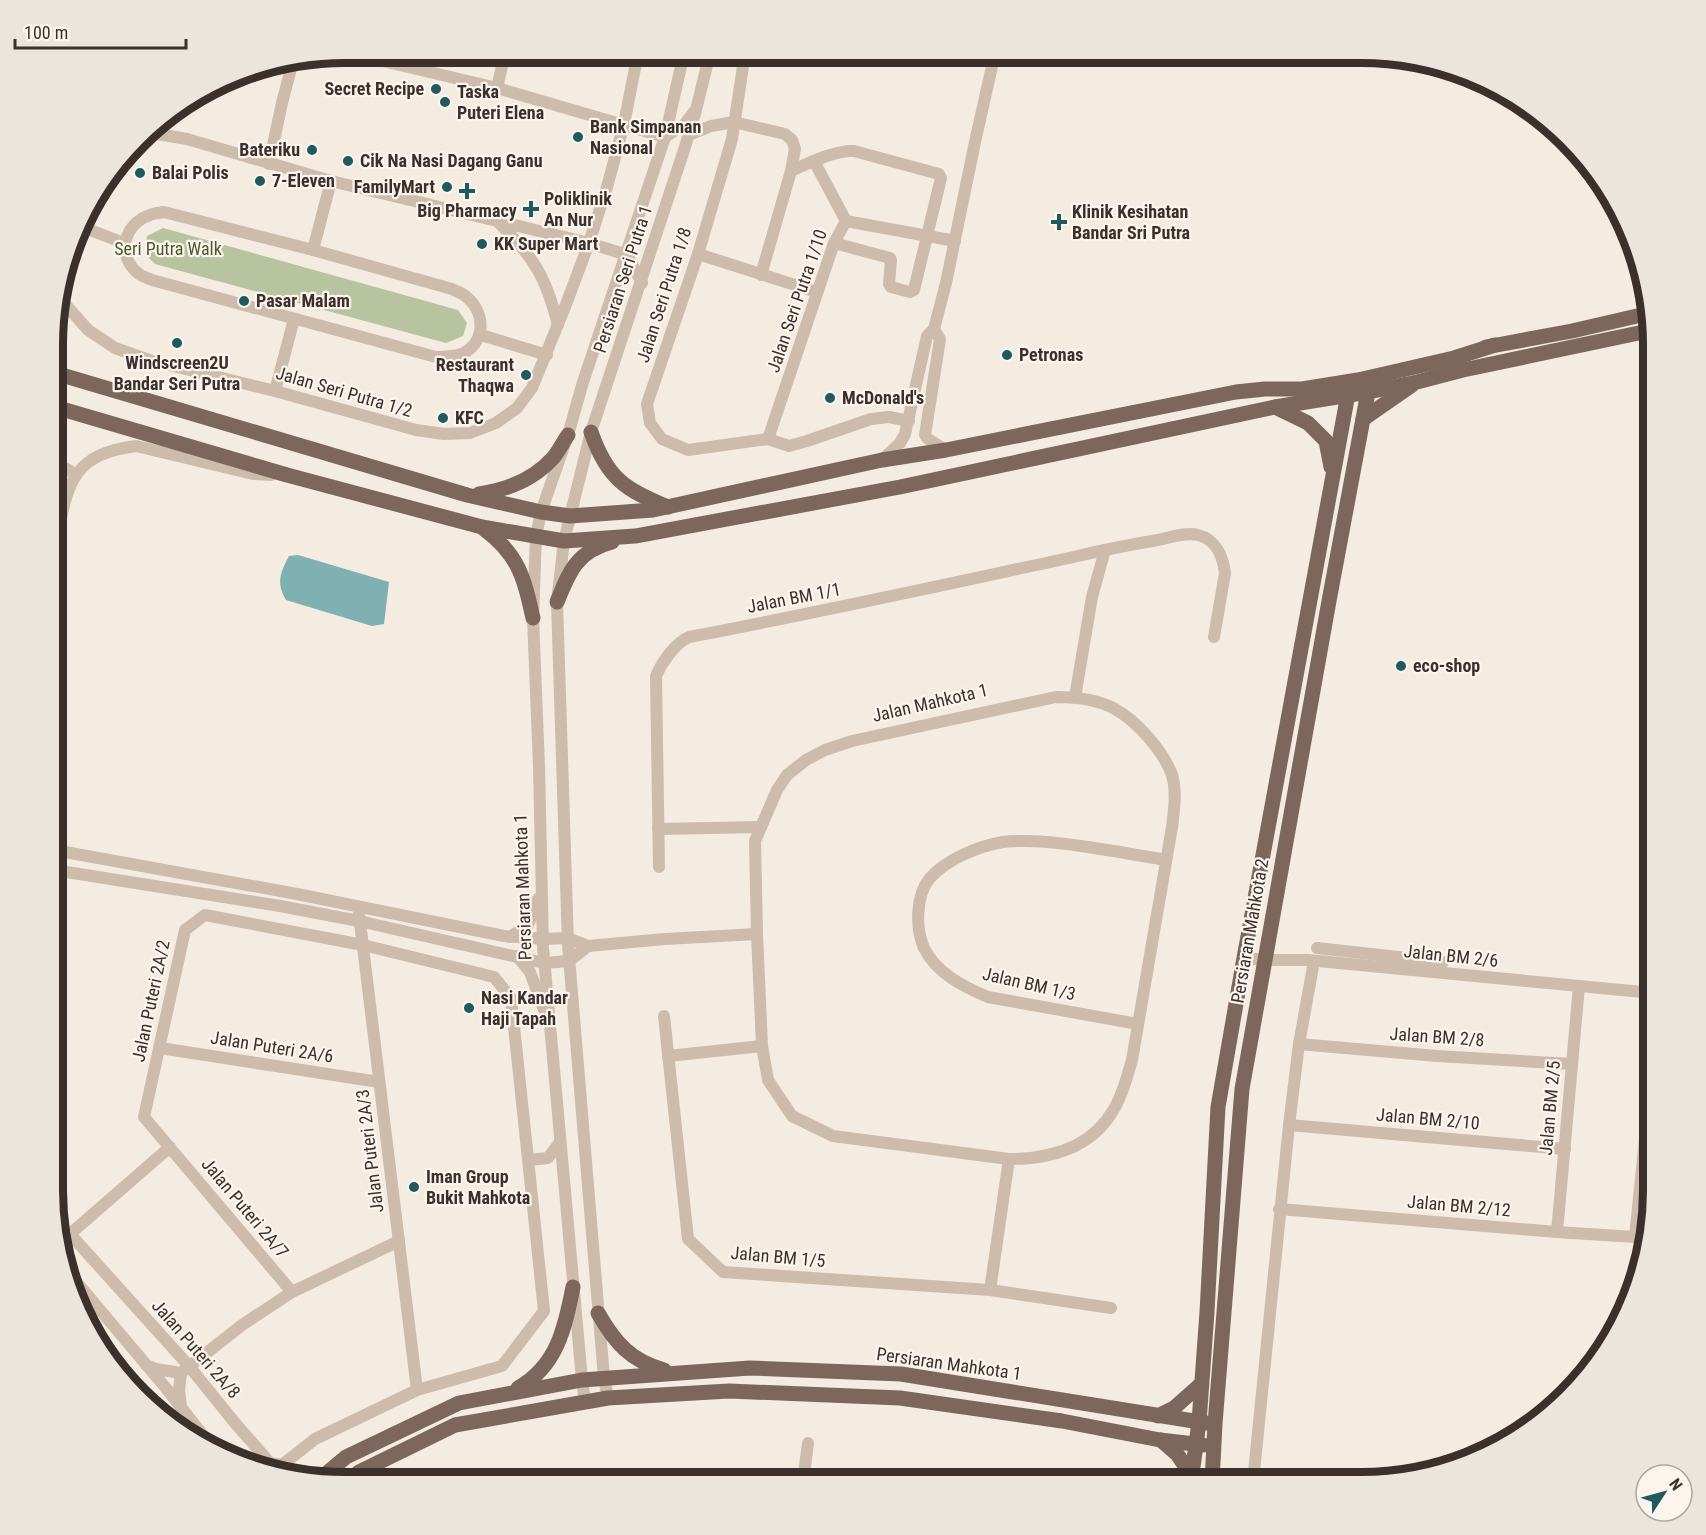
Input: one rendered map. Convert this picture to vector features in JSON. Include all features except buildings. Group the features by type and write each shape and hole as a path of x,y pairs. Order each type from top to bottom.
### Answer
{"main road":[{"path":"63,375 467,495 541,512 570,516 653,510 882,460 946,450 1236,392 1265,389 1572,331 1641,315"},
{"path":"557,602 569,572 578,561 606,543 900,487 1275,407 1368,392 1642,332"},
{"path":"1265,389 1302,389 1358,380 1454,358 1495,345"},
{"path":"1358,380 1368,392"},
{"path":"1348,394 1358,380"},
{"path":"1363,419 1417,382"},
{"name":"Persiaran Mahkota 2","path":"1213,1472 1242,1089 1368,392"},
{"name":"Persiaran Mahkota 2","path":"1192,1472 1202,1384 1218,1107 1348,394"},
{"path":"1275,407 1308,423 1326,441 1333,475"},
{"path":"63,409 287,475 482,527 564,540 635,536"},
{"path":"591,432 604,463 615,477 631,490 668,507"},
{"path":"467,495 497,492 515,486 535,474 553,458 568,435"},
{"path":"482,527 499,540 513,557 525,584 533,618"},
{"path":"507,1394 531,1381 556,1349 566,1324 573,1287"},
{"path":"598,1313 610,1334 628,1353 648,1365 674,1373"},
{"name":"Persiaran Mahkota 1","path":"329,1471 346,1457 459,1403 582,1380 750,1368 901,1374 1215,1424"},
{"path":"1158,1416 1174,1408 1202,1384"},
{"path":"359,1472 455,1425 608,1398 729,1391 900,1398 1062,1421 1160,1440 1215,1446"},
{"path":"1160,1440 1177,1454 1187,1472"}],"street":[{"path":"394,63 497,88 665,137 684,125 696,110"},
{"path":"497,88 503,63"},
{"name":"Jalan Seri Putra 1/2","path":"66,305 88,330 115,348 149,360 275,391 416,430 444,434 470,433 496,423 517,408 532,388 595,245 636,63"},
{"name":"Persiaran Seri Putra 1","path":"536,536 541,512 665,137 682,63"},
{"name":"Persiaran Seri Putra 1","path":"564,540 591,432 689,135 708,63"},
{"name":"Jalan Seri Putra 1/8","path":"745,63 732,140 698,254 647,404 650,423 662,439 688,450 768,439 789,446 871,419 889,417 909,421"},
{"path":"882,460 900,443 909,421 927,336 935,327 993,63"},
{"path":"269,164 291,68"},
{"path":"643,130 661,124 672,112"},
{"path":"689,135 711,126 734,122 785,134 792,140 795,149 791,171 761,275"},
{"path":"158,134 187,139 331,181 595,245 627,255 642,283"},
{"path":"791,171 814,161 846,151 854,151 939,174 941,178 914,290 910,292 891,287 889,284 890,258 834,243"},
{"path":"814,161 846,221"},
{"path":"313,250 331,181"},
{"path":"164,212 313,250 452,289 465,296 476,308 481,322 481,335 473,346 462,354 436,357 140,275 125,255 124,243 133,225 149,215 164,212"},
{"path":"497,221 520,244 538,268 551,296 558,325"},
{"name":"Jalan Seri Putra 1/10","path":"768,439 834,243 846,221 955,241"},
{"path":"88,229 124,243"},
{"path":"595,245 619,243 634,233"},
{"path":"595,245 608,254 617,268 619,279"},
{"path":"698,254 818,292"},
{"path":"275,391 294,319"},
{"path":"935,327 940,339 925,435 946,450"},
{"path":"481,335 547,355"},
{"path":"63,509 67,490 75,475 85,464 103,453 118,448 136,446 254,474 287,475"},
{"path":"63,467 75,475"},
{"name":"Jalan BM 1/1","path":"659,867 656,676 683,640 689,637 1192,534 1207,538 1221,553 1225,573 1214,637"},
{"name":"Persiaran Mahkota 1","path":"536,536 533,618 544,963 585,1402"},
{"path":"564,540 557,602 569,961 598,1313 608,1398"},
{"path":"1075,697 1092,597 1105,550"},
{"name":"Jalan Mahkota 1","path":"1075,697 1115,709 1149,737 1163,756 1173,777 1175,800 1132,1060 1124,1089 1114,1110 1102,1125 1070,1149 1046,1157 1009,1159 833,1136 792,1116 768,1080 762,1046 755,841 777,790 788,775 806,760 825,750 852,741 1032,701 1075,697"},
{"path":"658,829 761,827"},
{"name":"Jalan BM 1/3","path":"1138,1024 988,997 969,989 950,977 924,949 919,933 920,903 930,879 940,870 959,856 1002,842 1040,841 1166,861"},
{"path":"63,851 510,937 568,938 588,946 757,934"},
{"path":"63,871 359,921 544,963 569,961 588,946"},
{"path":"510,937 528,924 534,914 542,888"},
{"name":"Jalan Puteri 2A/3","path":"359,907 417,1390"},
{"name":"Jalan Puteri 2A/2","path":"170,1147 144,1117 185,930 205,915 363,945 494,977 511,998 529,1160"},
{"path":"1254,1472 1289,1125 1299,1044 1316,955 1443,962"},
{"name":"Jalan BM 2/6","path":"1244,958 1265,960 1316,955 1643,992"},
{"path":"517,956 530,972 550,1029"},
{"name":"Jalan BM 2/5","path":"1557,1232 1579,986"},
{"name":"Jalan BM 1/5","path":"664,1016 688,1239 723,1272 990,1290 1111,1308"},
{"name":"Jalan BM 2/8","path":"1299,1044 1437,1056 1572,1064"},
{"path":"668,1056 762,1046"},
{"name":"Jalan Puteri 2A/6","path":"160,1048 380,1083"},
{"name":"Jalan BM 2/10","path":"1289,1125 1564,1149"},
{"path":"529,1160 548,1158 560,1142"},
{"name":"Jalan Puteri 2A/8","path":"170,1147 70,1234 185,1369 268,1461"},
{"name":"Jalan Puteri 2A/7","path":"170,1147 292,1292"},
{"path":"548,1158 564,1185"},
{"name":"Jalan BM 2/12","path":"1280,1209 1635,1237 1643,1158"},
{"path":"990,1290 1009,1159"},
{"name":"Jalan Puteri 2A/8","path":"282,1465 315,1439 417,1390 502,1366 544,1311 529,1160"},
{"path":"181,1409 179,1390 185,1369 242,1325 292,1292 399,1241"},
{"path":"80,1286 200,1431"},
{"path":"146,1365 156,1369 185,1369"},
{"path":"804,1472 808,1443"}],"green space":[{"name":"Seri Putra Walk","path":"163,228 458,310 467,323 463,336 446,343 155,264 145,254 147,236"}],"water":[{"path":"298,555 389,582 384,624 372,626 286,600 280,583 281,573 289,556"}],"place":[{"name":"Secret Recipe","path":"436,89"},
{"name":"Taska Puteri Elena","path":"445,102"},
{"name":"Bank Simpanan Nasional","path":"578,137"},
{"name":"Bateriku","path":"312,150"},
{"name":"Cik Na Nasi Dagang Ganu","path":"348,161"},
{"name":"Balai Polis","path":"140,173"},
{"name":"7-Eleven","path":"260,181"},
{"name":"FamilyMart","path":"447,187"},
{"name":"Big Pharmacy","path":"467,191"},
{"name":"Poliklinik An Nur","path":"531,209"},
{"name":"Klinik Kesihatan Bandar Sri Putra","path":"1059,222"},
{"name":"KK Super Mart","path":"482,244"},
{"name":"Pasar Malam","path":"244,301"},
{"name":"Windscreen2U Bandar Seri Putra","path":"177,343"},
{"name":"Petronas","path":"1007,355"},
{"name":"Restaurant Thaqwa","path":"526,375"},
{"name":"McDonald's","path":"830,398"},
{"name":"KFC","path":"443,418"},
{"name":"eco-shop","path":"1401,666"},
{"name":"Nasi Kandar Haji Tapah","path":"469,1008"},
{"name":"Iman Group Bukit Mahkota","path":"414,1187"}]}
